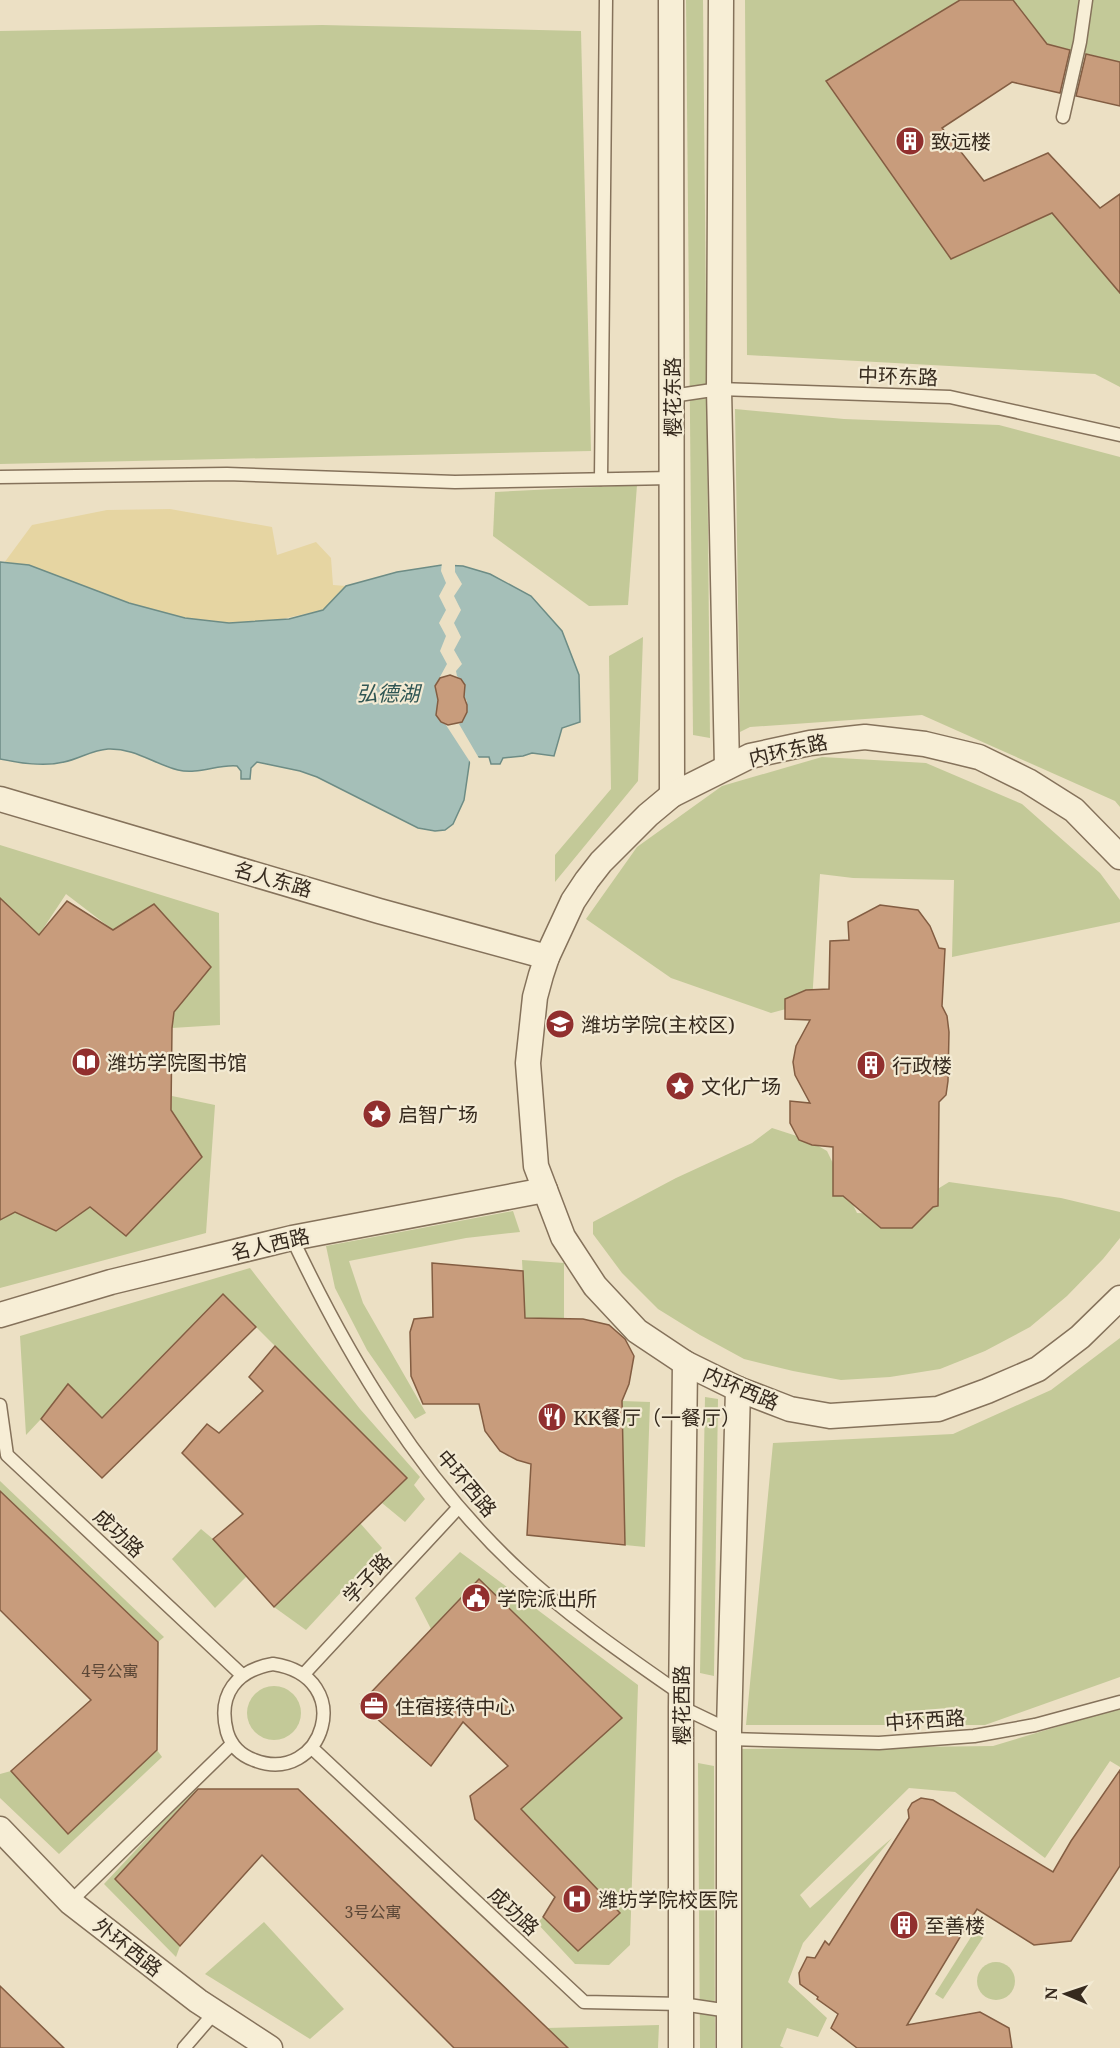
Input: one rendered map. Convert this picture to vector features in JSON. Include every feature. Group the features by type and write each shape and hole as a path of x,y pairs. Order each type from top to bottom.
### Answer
{"street":[{"name":"樱花东路","path":"671,0 672,795"},
{"path":"721,0 719,389 727,767"},
{"name":"内环东路","path":"528,1063 535,997 547,957 573,901 601,861 672,795 760,753 810,742 865,737 925,744 979,757 1028,781 1074,810 1120,857"},
{"name":"名人东路","path":"0,799 379,911 547,957"},
{"name":"内环西路","path":"528,1063 536,1166 563,1237 595,1286 637,1331 685,1363 738,1389 790,1409 830,1416 938,1409 1038,1369 1080,1337 1120,1298"},
{"name":"名人西路","path":"0,1315 111,1282 292,1238 545,1190"},
{"name":"樱花西路","path":"681,2048 681,1700 685,1363"},
{"path":"729,2048 729,1735 738,1389"},
{"name":"外环西路","path":"0,1829 70,1902 214,2012 270,2048"}],"lane":[{"path":"601,479 606,0"},
{"path":"1063,117 1080,42 1086,0"},
{"name":"中环东路","path":"672,396 719,389 950,397 1120,435"},
{"path":"0,477 227,474 455,482 672,478"},
{"name":"中环西路","path":"292,1238 321,1300 361,1370 398,1427 458,1508 519,1570 598,1636 729,1735 879,1743 974,1736 1035,1725 1120,1702"},
{"name":"成功路","path":"0,1405 7,1455 242,1675"},
{"name":"学子路","path":"304,1674 458,1508"},
{"path":"273,1664 290,1666 304,1674 315,1686 322,1701 324,1717 320,1734 312,1748 298,1758 283,1764 267,1764 251,1759 231,1744 224,1719 225,1703 231,1687 242,1675 257,1666 273,1664"},
{"path":"70,1902 231,1744"},
{"name":"成功路","path":"312,1748 584,2002 682,2004 729,2011"},
{"path":"184,2048 214,2012"}],"green space":[{"path":"686,0 703,0 710,738 693,735"},
{"path":"745,0 960,0 826,82 951,259 1052,213 1120,293 1120,387 1095,374 747,355"},
{"path":"1013,0 1120,0 1120,62 1047,44"},
{"path":"322,25 581,31 591,451 0,464 0,31"},
{"path":"735,409 844,419 999,425 1120,457 1120,807 1115,801 922,715 750,727 740,732"},
{"path":"637,485 628,605 589,606 493,536 495,492"},
{"path":"643,637 638,781 555,882 555,855 611,789 609,656"},
{"path":"822,757 926,763 1022,804 1100,873 1120,900 1120,922 952,957 954,880 853,878 820,874 812,1002 771,1013 671,978 586,919 637,847 722,786"},
{"path":"0,845 219,913 220,1025 172,1028 174,1012 211,967 154,904 113,930 66,894 39,935 0,898"},
{"path":"172,1096 215,1105 206,1233 0,1288 0,1220 15,1212 56,1231 90,1207 127,1235 202,1157 171,1110"},
{"path":"772,1128 806,1139 827,1151 857,1213 895,1215 949,1182 1061,1198 1120,1212 1120,1238 1067,1296 1030,1327 985,1351 940,1369 890,1377 841,1380 744,1359 658,1309 622,1273 593,1234 593,1222 676,1178 752,1143"},
{"path":"513,1211 520,1232 466,1238 349,1261 363,1303 426,1413 415,1419 367,1350 335,1288 326,1246"},
{"path":"522,1260 564,1263 564,1319 525,1318"},
{"path":"250,1268 360,1409 420,1477 414,1485 425,1499 405,1522 382,1503 407,1478 223,1294 102,1418 68,1385 26,1435 20,1336"},
{"path":"1120,1338 1120,1677 985,1725 746,1725 773,1443 953,1434 1051,1390"},
{"path":"705,1397 718,1399 714,1676 700,1673"},
{"path":"622,1401 650,1402 645,1547 625,1545"},
{"path":"0,1481 164,1637 158,1642 0,1491"},
{"path":"360,1523 382,1548 306,1630 274,1607"},
{"path":"201,1529 247,1576 215,1608 172,1559"},
{"path":"460,1552 638,1685 630,1945 609,1965 575,1964 537,1923 543,1917 578,1951 620,1913 521,1809 622,1718 479,1579 431,1629 415,1598"},
{"path":"269,1686 279,1686 289,1690 297,1698 301,1713 297,1728 289,1736 279,1740 269,1740 259,1736 251,1728 247,1718 247,1708 251,1698 259,1690"},
{"path":"1120,1708 1120,1767 1110,1761 1045,1858 955,1792 909,1788 800,1895 810,1908 892,1838 803,1943 788,1982 827,2018 818,2037 787,2028 780,2046 784,2048 742,2048 735,1749 993,1746"},
{"path":"157,1750 162,1757 59,1854 0,1798 0,1774 11,1771 68,1834"},
{"path":"698,1763 714,1766 715,2048 700,2048"},
{"path":"195,1787 197,1789 115,1879 180,1946 176,1957 104,1884"},
{"path":"264,1922 344,2009 310,2039 205,1974"},
{"path":"976,1929 984,1936 943,1999 935,1994"},
{"path":"996,1962 1010,1967 1015,1981 1010,1995 996,2000 982,1995 977,1981 982,1967"},
{"path":"659,2025 658,2048 568,2048 547,2028"}],"sand":[{"path":"170,509 272,527 277,555 316,542 331,558 333,585 346,586 323,610 282,619 229,623 185,618 129,603 4,563 32,525 107,510"}],"water":[{"name":"弘德湖","path":"0,562 29,565 129,603 185,618 229,623 289,619 323,610 346,586 397,572 442,565 463,566 490,574 531,596 562,631 579,675 580,722 562,728 554,756 532,753 503,758 500,764 491,764 489,757 470,759 464,800 453,824 445,830 435,831 418,828 317,777 257,762 251,768 250,779 241,779 241,771 237,766 178,770 118,749 102,750 70,761 48,764 0,759"}],"pier":[{"path":"442,562 455,562 455,572 462,584 454,596 461,610 454,623 461,637 454,650 462,664 456,671 457,676 465,685 464,697 467,701 467,712 459,724 480,760 473,761 472,765 446,725 436,715 438,700 435,686 447,664 440,651 446,636 439,623 446,610 439,596 446,583 441,571"}],"building":[{"name":"致远楼","path":"960,0 1013,0 1047,44 1070,50 1060,93 1012,82 942,128 984,181 1048,153 1100,208 1120,194 1120,293 1052,213 951,259 826,81"},
{"path":"1086,54 1120,62 1120,106 1076,96"},
{"path":"450,675 461,679 465,685 464,697 467,712 462,722 448,725 441,722 436,715 438,700 435,686 440,678"},
{"name":"潍坊学院图书馆","path":"0,898 39,935 67,901 113,930 154,904 211,967 174,1012 172,1028 171,1110 202,1157 126,1236 90,1207 56,1231 15,1212 0,1220"},
{"name":"行政楼","path":"880,905 918,910 930,926 939,948 945,949 942,1006 947,1016 949,1032 948,1081 946,1095 939,1102 938,1206 933,1207 912,1228 881,1228 843,1196 833,1196 833,1147 812,1145 799,1140 790,1123 790,1101 810,1103 795,1075 793,1062 796,1046 810,1020 785,1019 785,999 806,990 829,989 830,941 849,940 848,922"},
{"name":"KK餐厅（一餐厅）","path":"432,1263 523,1271 525,1318 583,1319 609,1325 625,1339 634,1356 629,1384 622,1401 625,1545 527,1535 531,1464 500,1451 485,1431 479,1404 423,1404 411,1376 410,1332 414,1319 433,1317"},
{"path":"223,1294 256,1327 102,1478 41,1419 68,1384 102,1418"},
{"path":"275,1346 407,1478 274,1607 213,1539 243,1514 182,1453 207,1424 219,1433 263,1391 249,1377"},
{"path":"0,1491 158,1642 157,1750 68,1834 11,1771 91,1700 0,1610"},
{"path":"479,1579 622,1718 521,1809 620,1913 578,1951 543,1917 555,1897 475,1819 470,1796 508,1766 463,1722 431,1766 360,1704"},
{"name":"至善楼","path":"1120,1770 1120,1866 1071,1941 1034,1945 977,1909 907,2025 980,2012 1009,2028 1012,2048 857,2048 831,2028 838,2014 800,1984 799,1973 807,1957 815,1958 825,1941 829,1945 909,1818 908,1810 912,1803 921,1798 933,1800 1053,1872 1071,1841"},
{"path":"198,1789 298,1789 568,2048 454,2048 262,1855 180,1946 115,1879"},
{"path":"0,1986 64,2048 0,2048"}],"place":[{"name":"致远楼","path":"910,141"},
{"name":"潍坊学院(主校区)","path":"560,1024"},
{"name":"潍坊学院图书馆","path":"86,1062"},
{"name":"行政楼","path":"871,1065"},
{"name":"文化广场","path":"680,1086"},
{"name":"启智广场","path":"377,1114"},
{"name":"KK餐厅（一餐厅）","path":"552,1417"},
{"name":"学院派出所","path":"476,1598"},
{"name":"住宿接待中心","path":"374,1706"},
{"name":"潍坊学院校医院","path":"577,1899"},
{"name":"至善楼","path":"904,1925"}]}
